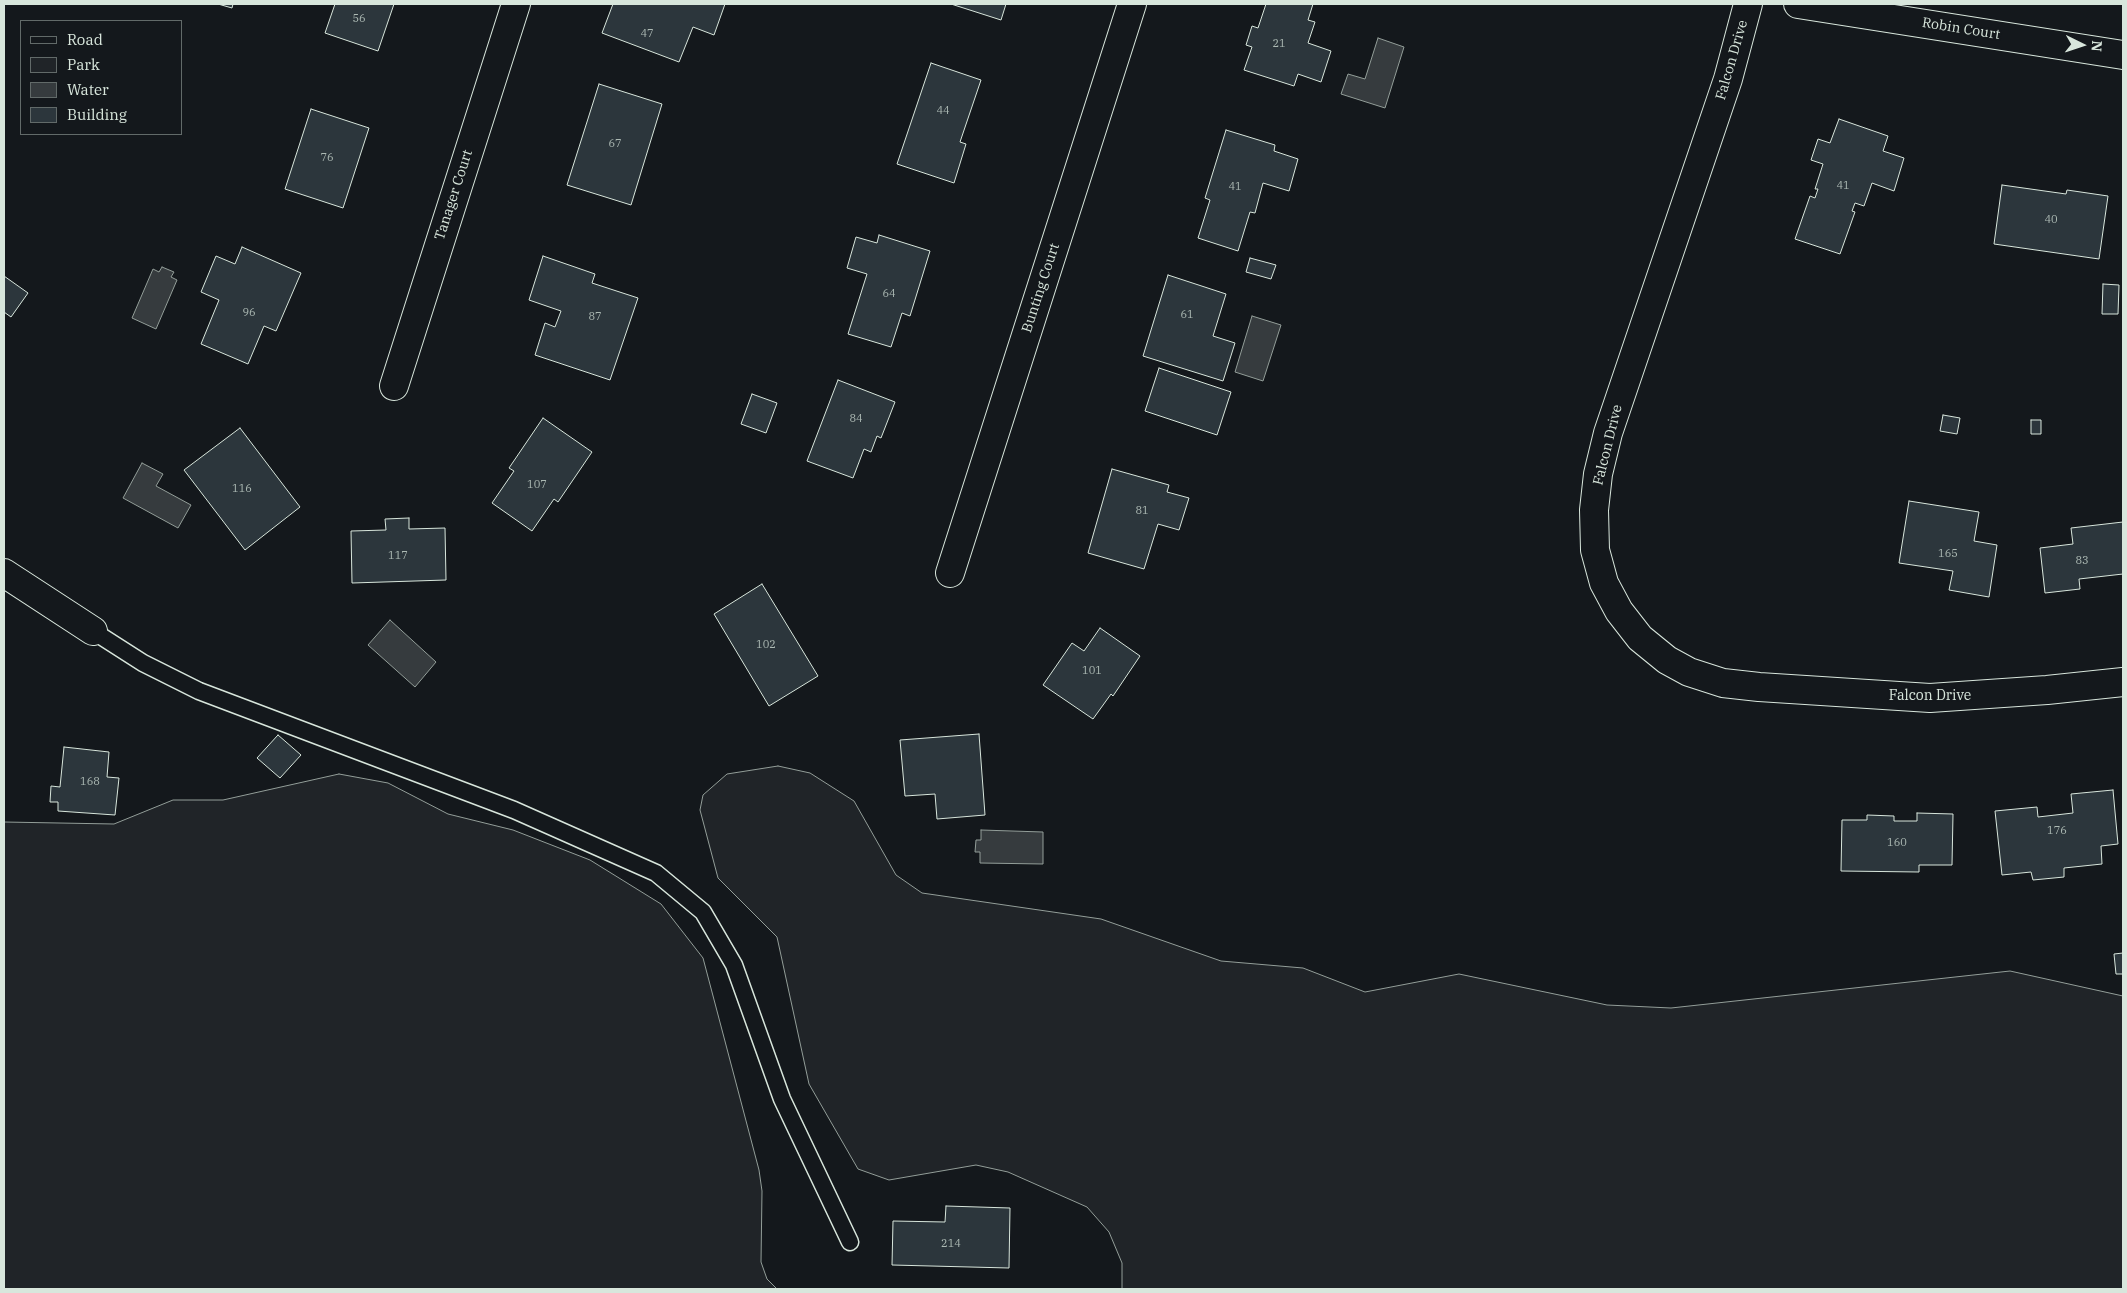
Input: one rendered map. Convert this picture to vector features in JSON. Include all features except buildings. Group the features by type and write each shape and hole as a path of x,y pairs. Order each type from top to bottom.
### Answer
{"street":[{"name":"Tanager Court","path":"394,386 516,4"},
{"name":"Bunting Court","path":"950,573 1132,4"},
{"name":"Falcon Drive","path":"1748,4 1728,79 1608,434 1598,474 1594,510 1595,550 1604,583 1619,611 1640,638 1667,660 1689,672 1723,682 1845,694 1930,698 2123,684"},
{"name":"Robin Court","path":"1798,4 2123,55"},
{"path":"4,573 93,631"}],"lane":[{"path":"93,631 143,663 199,691 514,810 656,873 702,912 734,965 782,1099 850,1242"}],"green space":[{"path":"778,766 810,773 854,801 896,875 922,893 1101,919 1221,961 1303,968 1365,992 1459,974 1607,1005 1671,1008 2010,971 2123,996 2123,1289 1122,1289 1122,1263 1109,1232 1087,1207 1008,1172 976,1165 889,1180 858,1169 809,1084 777,937 718,878 700,810 703,795 727,774"},
{"path":"339,774 388,783 448,814 513,830 590,860 661,904 703,958 759,1170 762,1191 761,1262 767,1279 777,1289 4,1289 4,822 114,824 173,800 223,800"}],"water":[{"path":"1378,38 1404,47 1385,108 1341,94 1348,74 1365,79"},
{"path":"162,267 174,272 171,277 177,280 156,329 132,318 153,269 159,272"},
{"path":"1252,316 1281,325 1263,381 1235,372"},
{"path":"142,463 163,474 156,486 191,505 178,528 123,498"},
{"path":"390,620 436,662 415,687 368,645"},
{"path":"981,830 1043,832 1043,864 980,863 980,852 975,852 976,840 981,840"}]}
